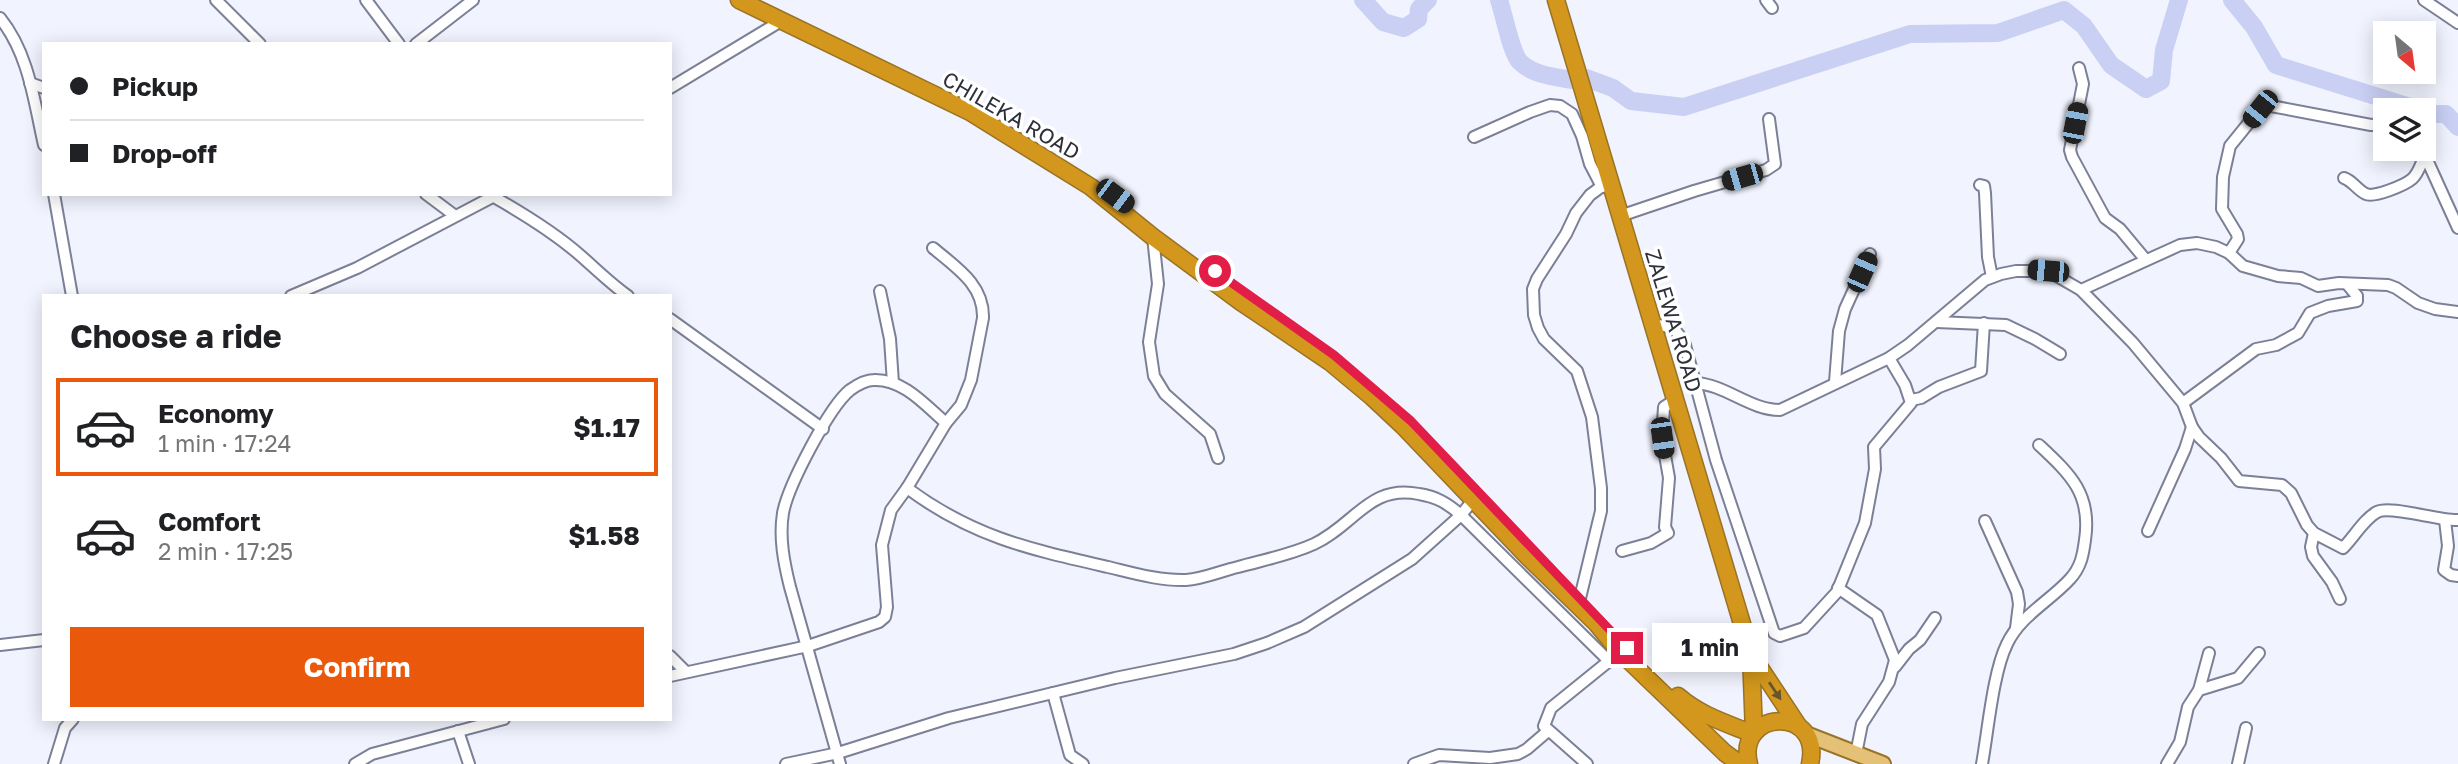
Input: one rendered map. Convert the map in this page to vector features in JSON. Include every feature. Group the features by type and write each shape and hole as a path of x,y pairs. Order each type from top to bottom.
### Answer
{"highway":[{"name":"CHILEKA ROAD","path":"739,0 970,112 1091,187 1153,237 1351,379 1403,426 1596,623 1615,656 1641,672 1740,764"},
{"path":"761,0 982,110 1096,181 1199,261 1334,355 1411,421 1627,648 1692,707 1714,720 1754,734 1765,724 1779,720 1802,730 1811,743 1810,764"},
{"name":"ZALEWA ROAD","path":"1556,0 1606,184 1620,216 1751,654 1754,734 1747,749 1749,764"},
{"name":"ZALEWA ROAD","path":"1751,654 1802,730"}],"main road":[{"path":"1802,730 1883,764"}],"street":[{"path":"216,0 258,42"},
{"path":"366,0 398,42"},
{"path":"419,42 473,0"},
{"path":"2424,0 2458,23"},
{"path":"0,18 19,47 42,136"},
{"path":"672,87 781,21"},
{"path":"2080,68 2083,84 2070,150 2071,158 2105,218 2120,229 2145,259"},
{"path":"30,83 42,87"},
{"path":"1474,137 1530,112 1550,105 1560,106 1572,114 1590,164 1606,184 1590,195 1576,213 1533,289 1534,315 1538,328 1544,339 1577,371 1592,417 1601,488 1601,511 1580,598"},
{"path":"2229,253 2238,239 2222,209 2223,177 2230,146 2260,109 2271,106 2373,125"},
{"path":"1620,216 1766,170 1775,164 1769,119"},
{"path":"2344,178 2365,194 2375,196 2410,181 2418,172 2421,161"},
{"path":"2428,161 2458,228"},
{"path":"1980,185 1984,186 1986,193 1988,257 1992,277"},
{"path":"54,196 72,294"},
{"path":"429,196 454,215"},
{"path":"296,294 357,268 494,196"},
{"path":"497,196 580,255 625,294"},
{"path":"1153,237 1158,284 1149,342 1154,376 1165,394 1210,434 1218,458"},
{"path":"2081,290 2145,259 2189,243 2216,247 2229,253 2243,266 2264,273 2301,278 2318,286 2329,283 2388,285 2418,303 2435,309 2458,312"},
{"path":"672,676 808,646 879,622 885,617 887,607 882,545 884,529 891,510 946,423 961,405 971,380 983,318 980,294 973,284 933,248"},
{"path":"1835,382 1839,331 1845,309 1870,254"},
{"path":"1696,383 1713,385 1768,410 1780,410 1889,358 1973,289 1992,277 2016,271 2048,271 2081,290 2133,343 2182,403 2192,427 2239,481 2282,485 2291,493 2314,533 2343,548 2371,516 2382,510 2458,520"},
{"path":"2182,403 2256,349 2276,345 2298,333 2310,313 2328,306 2357,301 2357,296 2348,285"},
{"path":"880,291 890,339 893,383"},
{"path":"672,320 822,429"},
{"path":"1937,321 2006,325 2060,354"},
{"path":"1911,400 1981,371 1984,323"},
{"path":"1653,324 1671,326 1685,345 1716,460 1777,636 1804,628 1838,587 1865,523 1875,469 1874,447 1909,407 1911,400 1889,358"},
{"path":"839,759 783,559 781,531 790,491 835,407 848,391 861,383 874,380 893,383 924,403 946,423"},
{"path":"1622,551 1651,543 1668,533 1665,519 1669,478 1662,423 1664,407 1675,400"},
{"path":"2148,531 2185,449 2192,427"},
{"path":"1982,764 2000,661 2007,643 2016,628 2072,577 2082,561 2088,522 2085,502 2063,468 2039,445"},
{"path":"907,488 951,519 1032,550 1148,576 1186,580 1312,544 1332,534 1381,495 1405,491 1441,499 1615,656 1551,708 1544,726 1587,764"},
{"path":"786,764 839,759 949,718 1164,667 1234,654 1304,627 1412,559 1461,515 1474,499"},
{"path":"2445,520 2448,546 2444,570 2458,576"},
{"path":"1985,521 2017,592 2019,604 2016,628"},
{"path":"2314,533 2311,547 2314,556 2340,599"},
{"path":"1838,587 1877,615 1894,657 1895,667"},
{"path":"1856,754 1862,724 1889,682 1895,667 1920,640 1935,618"},
{"path":"0,645 42,640"},
{"path":"2167,764 2180,741 2188,707 2199,691 2209,653"},
{"path":"2199,691 2238,678 2259,653"},
{"path":"672,658 686,672"},
{"path":"1053,693 1070,755 1083,764"},
{"path":"54,764 65,728 71,721"},
{"path":"355,764 372,754 461,727 494,721"},
{"path":"461,727 468,764"},
{"path":"2238,764 2246,728"},
{"path":"1414,764 1438,755 1490,758 1518,754 1548,731"}],"waterway":[{"path":"1363,0 1383,22 1404,28 1418,19 1419,9 1428,0"},
{"path":"1499,0 1511,42 1520,62 1538,73 1572,80"},
{"path":"1586,78 1613,88 1631,101 1684,107 1910,34 1998,33 2064,10 2084,26 2111,65 2146,89 2161,81 2164,50 2179,0"},
{"path":"2232,0 2254,27 2276,65 2382,98"},
{"path":"2436,114 2446,114 2458,127"}],"route":[{"path":"1215,271 1334,355 1411,421 1627,648"}]}
